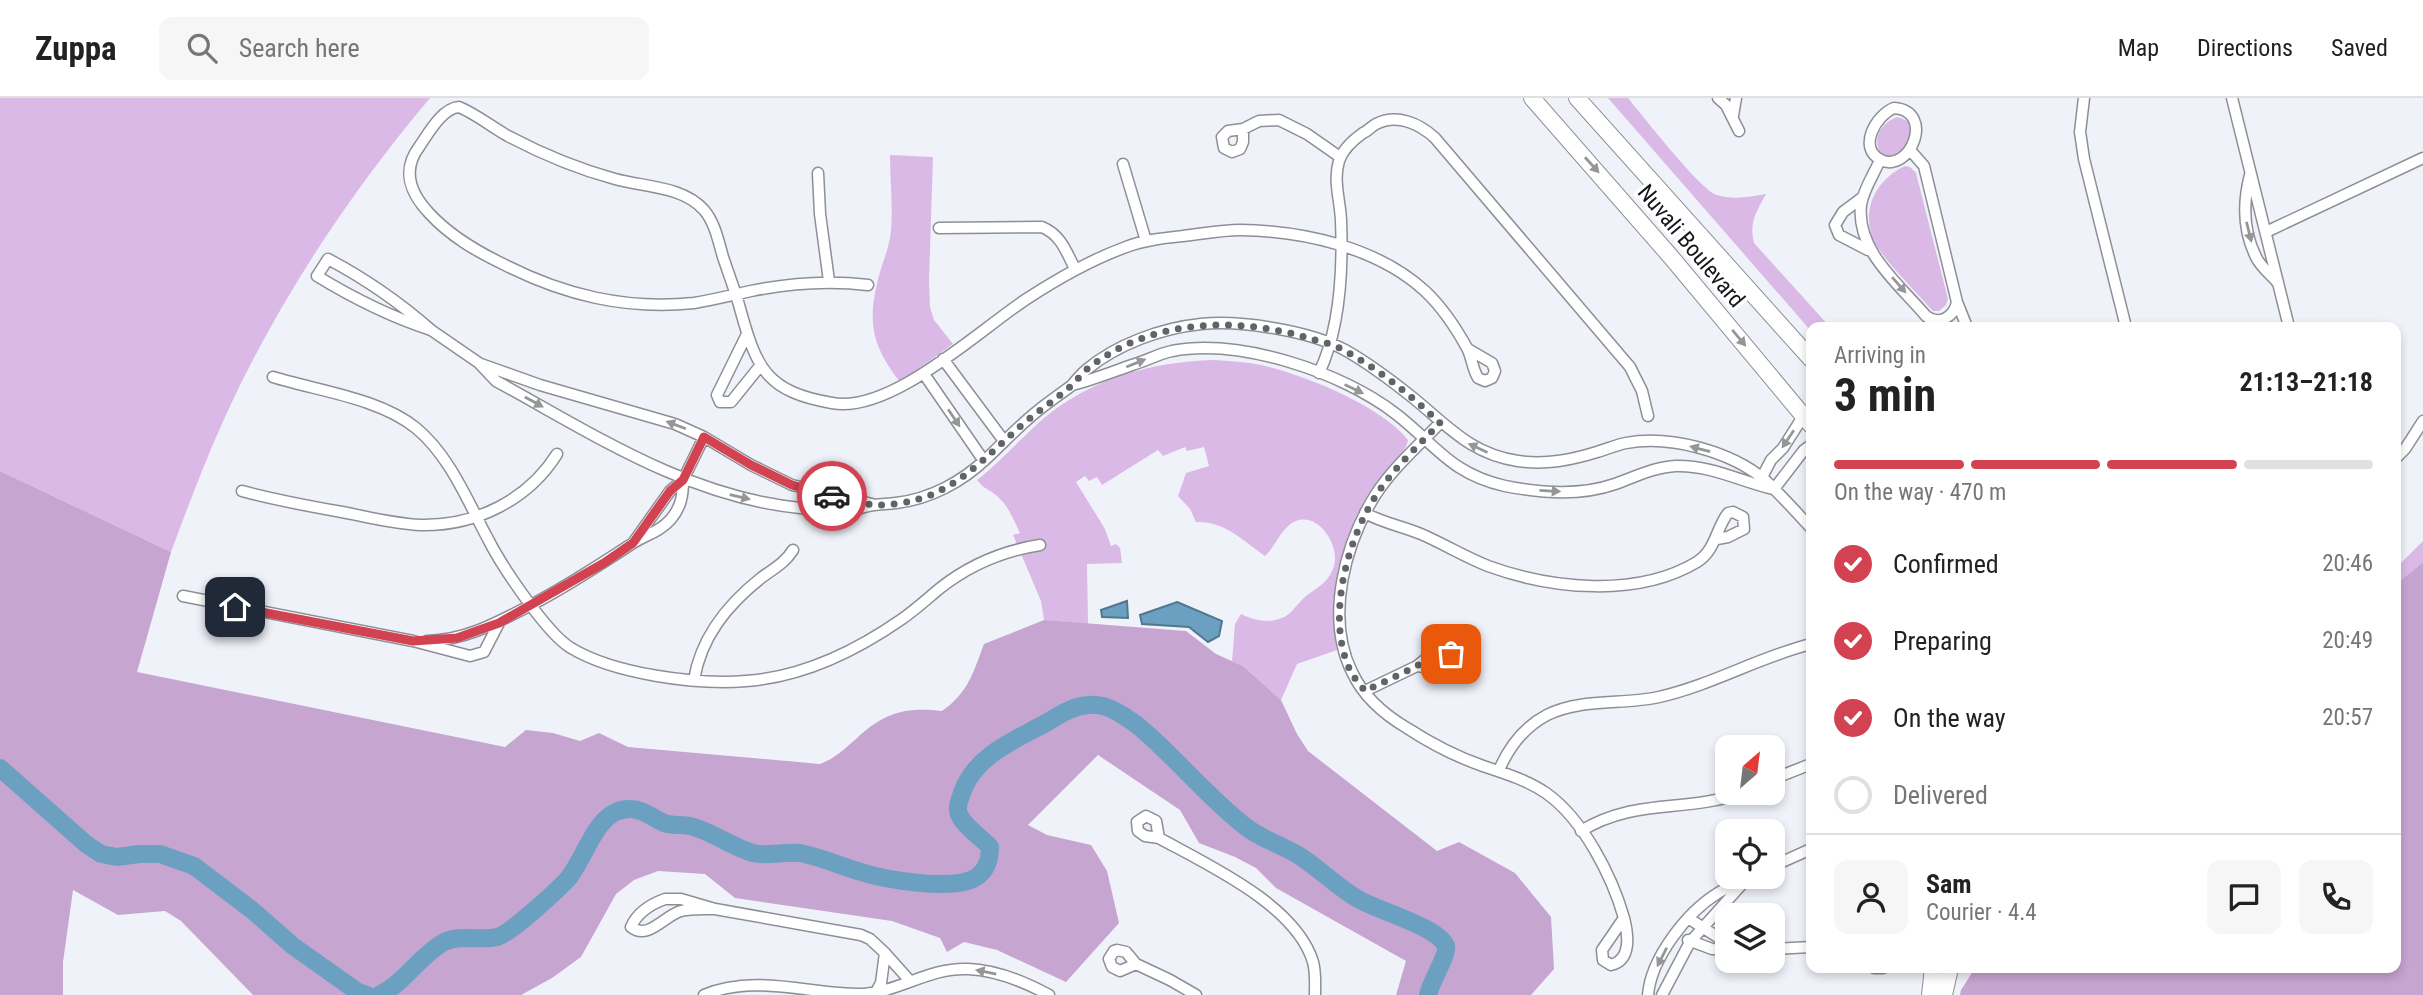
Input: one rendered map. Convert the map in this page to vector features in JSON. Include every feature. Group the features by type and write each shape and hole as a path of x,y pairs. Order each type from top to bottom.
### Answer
{"main road":[{"name":"Nuvali Boulevard","path":"1532,98 1806,419"},
{"name":"Nuvali Boulevard","path":"1577,98 1806,353"},
{"path":"1930,995 1932,973"},
{"path":"1944,995 1949,973"}],"street":[{"path":"1718,98 1733,116 1739,131"},
{"path":"1733,116 1736,98"},
{"path":"1906,110 1913,98"},
{"path":"2084,98 2080,132 2084,159 2125,322"},
{"path":"2232,98 2288,322"},
{"path":"868,285 830,281 783,285 736,294 696,302 647,305 598,300 539,282 472,248 440,225 413,193 409,171 413,155 446,112 459,107 511,137 564,162 616,179 682,194 702,208 711,220 736,294 747,334 760,366 794,394 841,404 870,400 924,374 995,320 1075,269 1146,241 1215,231 1241,230 1295,235 1365,254 1387,265 1423,290 1449,320 1468,349"},
{"path":"1894,108 1906,110 1916,128 1910,150 1894,161 1880,160 1874,153 1870,141 1877,120 1894,108"},
{"path":"1242,129 1259,121 1279,120 1307,134 1340,157"},
{"path":"1319,373 1338,301 1342,247 1336,178 1340,157 1357,137 1377,124 1399,120 1423,128 1435,138 1630,367 1642,391 1648,416"},
{"path":"1910,150 1924,166 1957,302 1965,322"},
{"path":"2266,232 2423,158"},
{"path":"1872,254 1861,226 1863,197 1880,160"},
{"path":"1123,164 1146,241"},
{"path":"818,173 820,214 830,281"},
{"path":"2251,173 2245,193 2244,212 2253,249 2278,284"},
{"path":"1863,197 1843,212 1835,225 1839,235 1858,243 1872,254 1929,322"},
{"path":"939,228 1042,227 1061,241 1075,269"},
{"path":"431,330 403,321 340,291 317,276 328,259 350,271 410,311 431,330 479,363 496,381 683,480 730,495 790,507 850,511 928,495 961,479 1033,415 1072,385 1086,370 1122,347 1160,333 1202,324 1267,327 1329,343 1347,351 1412,396 1440,423 1479,449 1514,461 1566,461 1624,443 1680,443 1716,453 1774,489 1806,523"},
{"path":"1926,316 1937,321 1948,317 1956,308 1957,302"},
{"path":"747,334 717,395 718,399 724,403 731,402 760,366"},
{"path":"1072,385 1160,354 1188,348 1246,351 1291,362 1350,386 1385,405 1448,460 1474,477 1550,492 1595,489 1672,466 1705,468 1760,481"},
{"path":"943,359 1004,441"},
{"path":"479,363 560,391 665,421 704,437 792,485 874,505"},
{"path":"924,374 984,461"},
{"path":"273,377 371,404 417,429 436,450 469,500 494,553 557,638 578,652 630,669 694,680 747,681 775,677 822,663 844,654 894,625 941,587 978,564 1017,548 1040,545"},
{"path":"1760,481 1806,421"},
{"path":"2401,452 2423,421"},
{"path":"1440,423 1390,475 1365,513 1354,536 1345,572 1340,625 1346,659 1353,674 1378,707 1408,729 1456,755 1548,794 1572,817 1608,875 1624,918"},
{"path":"413,641 457,638 499,623 576,581 633,543 663,528 671,520 683,498 683,480 704,437"},
{"path":"1774,489 1806,449"},
{"path":"242,491 405,524 439,524 476,516 519,496 541,476 557,454"},
{"path":"1365,513 1381,522 1419,533 1486,565 1568,584 1609,585 1664,575 1699,561 1717,539"},
{"path":"694,680 703,647 718,621 746,591 781,565 793,550"},
{"path":"183,596 413,641 470,656 477,656 488,647 499,623"},
{"path":"1499,771 1504,757 1518,738 1537,722 1560,710 1573,706 1644,699 1684,690 1771,656 1806,646"},
{"path":"1365,691 1417,666"},
{"path":"1785,774 1806,766"},
{"path":"1581,831 1623,812 1694,805 1715,800"},
{"path":"1158,838 1207,863 1249,889 1290,925 1306,947 1312,962 1315,995"},
{"path":"1785,861 1806,851"},
{"path":"1648,995 1653,974 1677,932 1688,918 1726,889"},
{"path":"1662,995 1690,942 1739,889"},
{"path":"715,909 681,911 645,931 639,932 631,927 641,913 666,899 681,899 715,909 861,935 870,939 885,953 910,981"},
{"path":"1688,918 1715,936"},
{"path":"1677,932 1690,942 1715,949"},
{"path":"1785,948 1806,947"},
{"path":"876,992 881,984 885,953"},
{"path":"1136,964 1196,995"},
{"path":"704,995 726,989 762,986 828,994 876,992 948,970 976,969 1012,979 1049,995"}],"shaded area":[{"path":"0,98 430,98 371,172 291,291 245,374 171,552 0,471"},
{"path":"1608,98 1628,98 1685,167 1717,195 1747,197 1766,194 1753,223 1754,243 1825,322 1806,322 1806,325"},
{"path":"1897,117 1905,120 1911,130 1907,143 1893,159 1884,157 1877,140 1885,124"},
{"path":"890,155 933,157 930,307 934,320 953,344 900,382 882,355 873,318 876,289 891,230"},
{"path":"1905,166 1916,173 1948,299 1939,311 1933,311 1891,265 1877,247 1870,227 1870,206 1879,187"},
{"path":"1213,360 1261,365 1319,384 1380,415 1408,440 1404,450 1364,501 1346,542 1335,585 1333,607 1337,650 1297,664 1281,700 1243,666 1232,661 1235,624 1241,614 1267,621 1280,619 1326,580 1334,566 1334,549 1320,526 1312,521 1296,521 1283,532 1265,556 1225,528 1196,522 1190,509 1178,496 1186,473 1209,466 1204,447 1187,451 1185,447 1163,456 1158,450 1102,485 1097,477 1089,481 1085,476 1076,482 1105,529 1111,546 1116,544 1120,548 1122,563 1087,564 1088,624 1044,620 1041,601 1013,535 1020,533 1003,502 977,480 1044,418 1082,392 1145,369"},
{"path":"0,471 171,552 137,672 505,747 526,730 553,733 580,741 599,733 628,747 820,764 835,756 885,718 905,711 942,711 964,690 984,644 1044,620 1186,631 1216,654 1243,666 1281,700 1308,751 1437,851 1459,842 1515,873 1551,917 1554,969 1531,995 1396,995 1406,961 1276,888 1256,868 1199,843 1180,810 1098,755 1028,825 1047,835 1091,845 1107,871 1119,923 1066,982 997,950 964,942 947,952 940,938 892,921 735,898 705,874 658,871 634,880 616,894 581,957 552,978 521,995 253,995 181,921 165,911 118,915 73,890 63,962 63,995 0,995"},
{"path":"2423,541 2423,562 2401,580 2401,563"},
{"path":"2423,562 2423,995 1960,995 1972,973 2401,973 2401,580"}],"water":[{"path":"1127,601 1128,618 1102,617 1101,610"},
{"path":"1177,602 1222,621 1219,636 1208,642 1189,627 1142,624 1140,615"}],"waterway":[{"path":"379,995 444,942 457,938 497,937 511,929 566,881 600,826 618,811 635,809 664,823 698,828 753,853 800,853 886,878 935,884 965,882 975,878 987,864 990,847 967,826 958,811 959,800 969,778 987,758 1008,743 1071,709 1096,705 1114,710 1137,725 1218,803 1252,831 1298,855 1358,899 1419,926 1440,939 1446,950 1428,995"},
{"path":"0,768 86,844 101,854 117,857 160,854 194,866 252,910 293,946 358,992 367,995"}],"way so far":[{"path":"832,496 874,505 894,504 946,488 984,461 1013,432 1072,385 1086,370 1122,347 1141,339 1202,324 1245,324 1289,332 1347,351 1412,396 1440,423 1390,475 1354,536 1340,609 1341,641 1353,674 1365,691 1417,666 1434,650 1444,648 1451,654"}],"route":[{"path":"235,607 413,641 457,638 476,632 499,623 576,581 633,543 670,491 683,480 704,437 792,485 832,496"}]}
